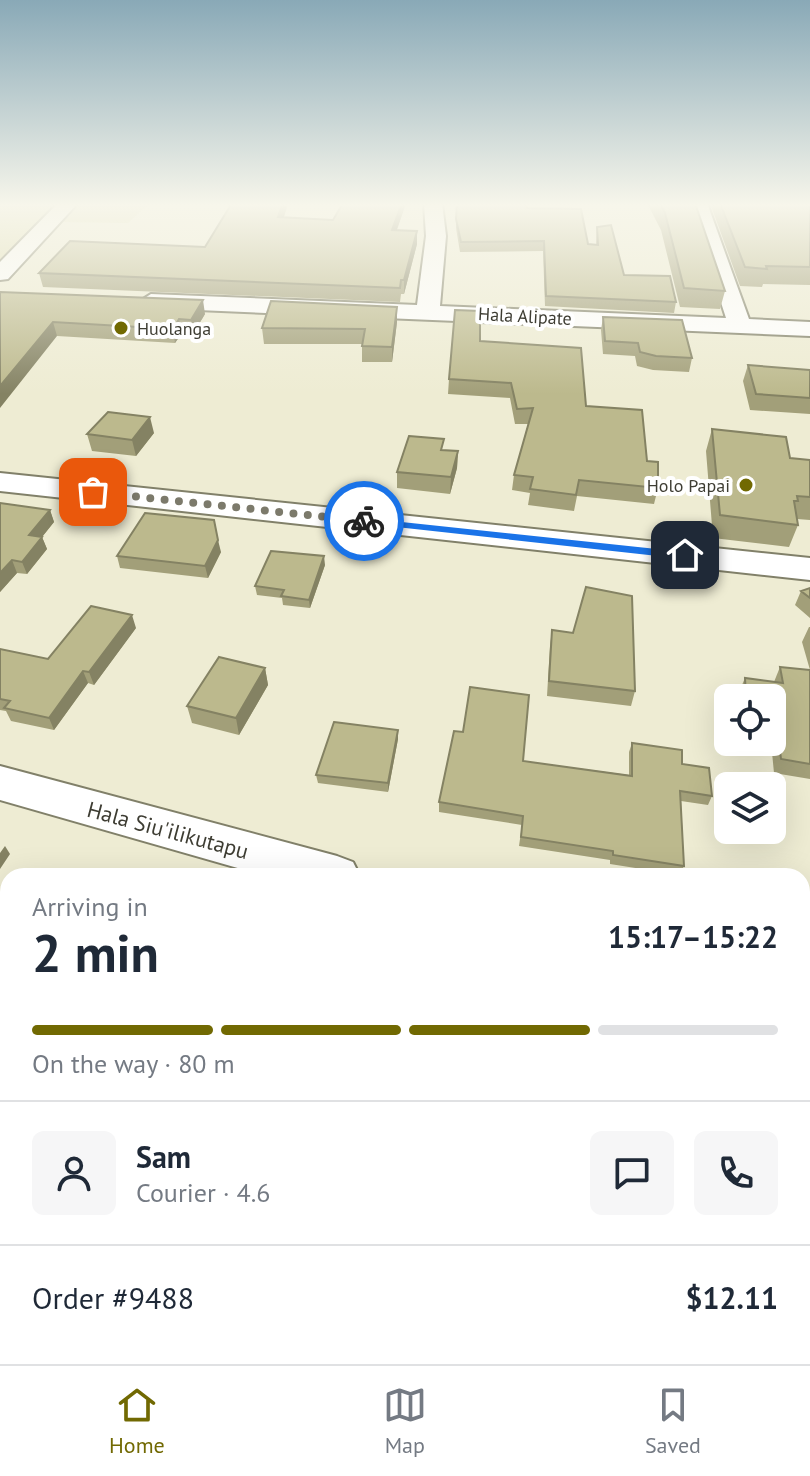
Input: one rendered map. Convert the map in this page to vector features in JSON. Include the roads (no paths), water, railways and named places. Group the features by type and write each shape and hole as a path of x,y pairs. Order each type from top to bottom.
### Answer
{"street":[{"path":"428,311 433,267"},
{"path":"720,267 740,326"},
{"name":"Hala Alipate","path":"127,300 810,329"},
{"path":"0,482 810,569"},
{"name":"Hala Siu'ilikutapu","path":"0,783 308,868"}],"place":[{"name":"Huolanga","path":"121,328"},
{"name":"Holo Papai","path":"746,485"}]}
